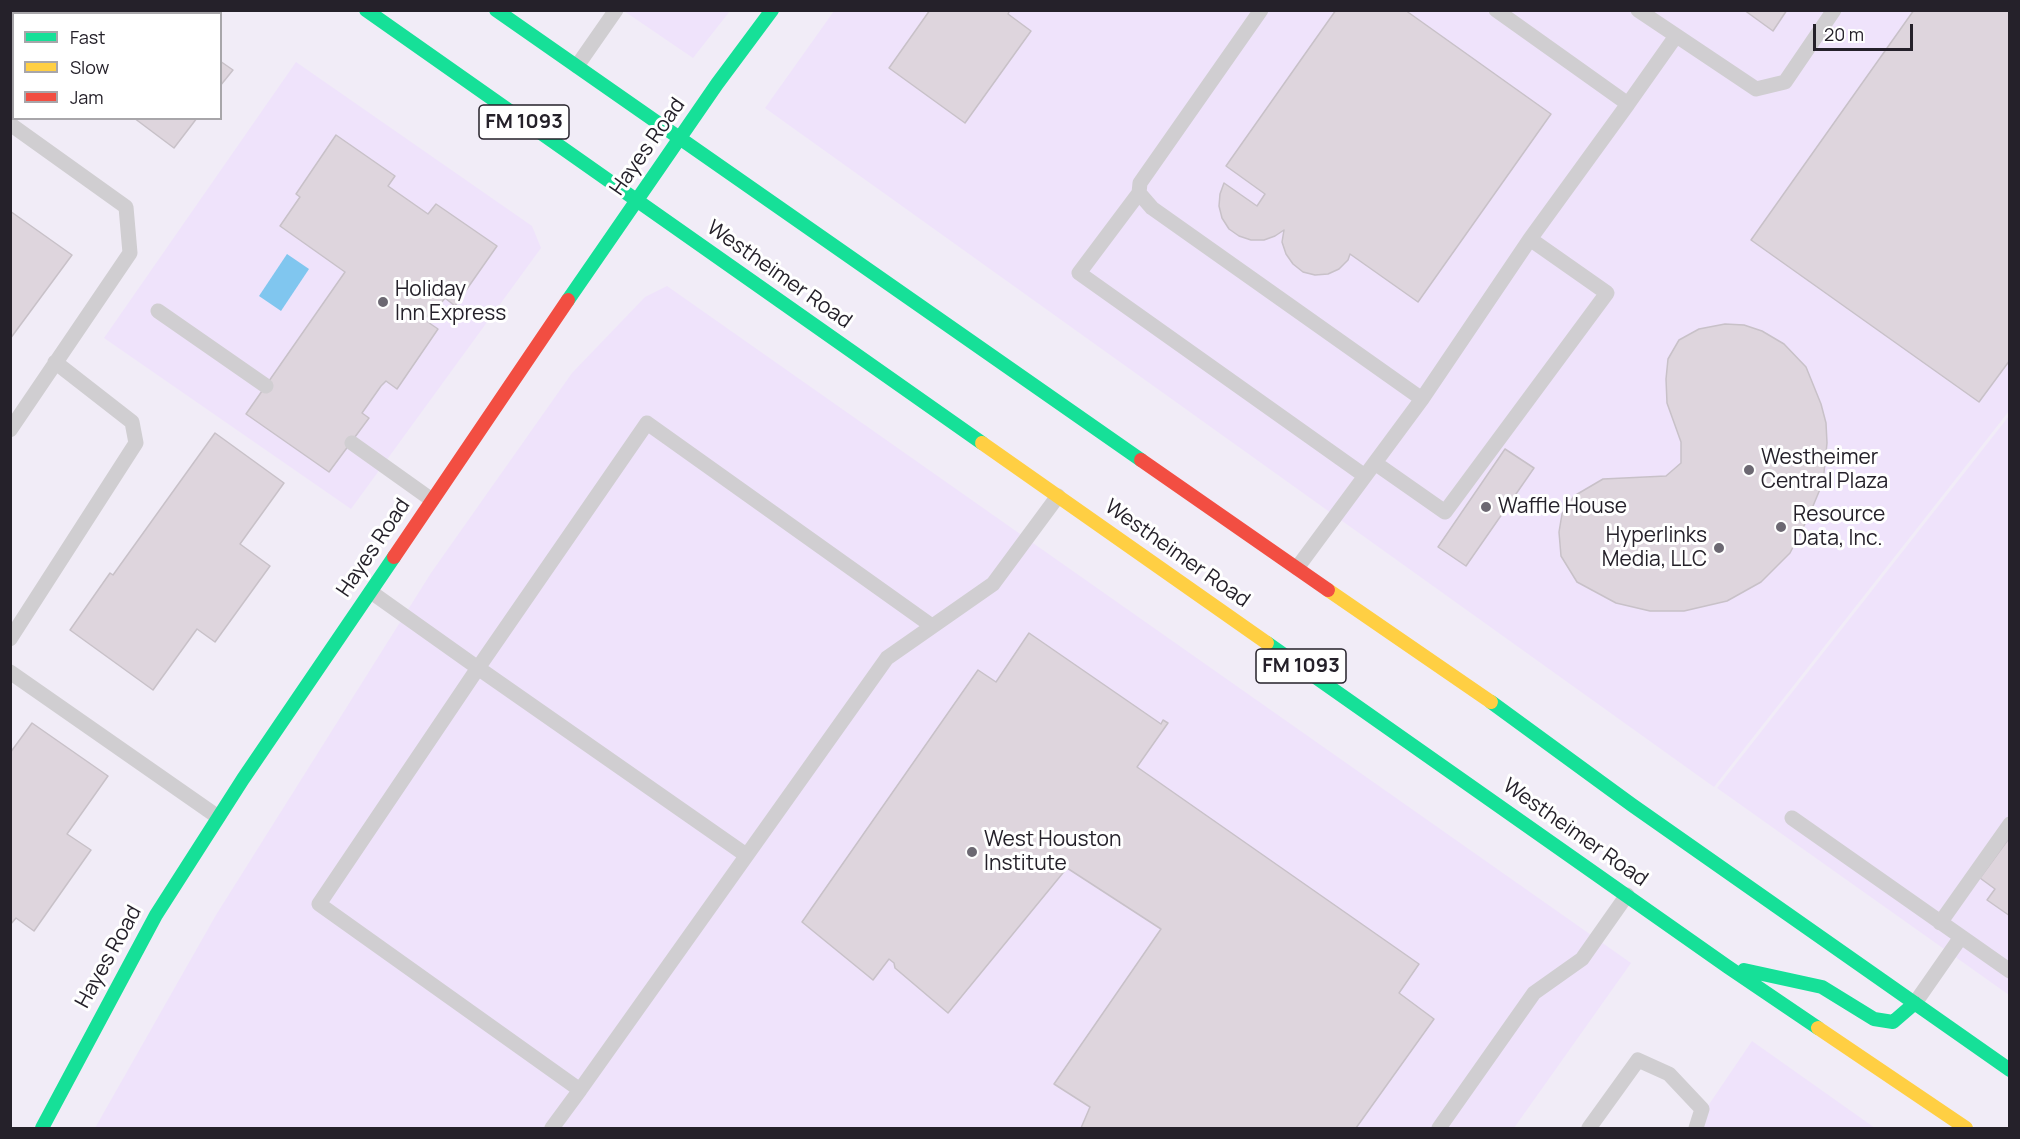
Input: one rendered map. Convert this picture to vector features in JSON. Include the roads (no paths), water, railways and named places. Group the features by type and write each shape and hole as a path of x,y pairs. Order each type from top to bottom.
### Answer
{"main road":[{"name":"Westheimer Road","path":"366,10 1728,967 1966,1128"},
{"path":"496,10 1486,698 1632,805 2010,1070"},
{"name":"Hayes Road","path":"42,1128 156,915 218,818 680,138 772,10"},
{"path":"1728,967 1822,987 1874,1019 1893,1022 1916,1003"}],"lane":[{"path":"577,66 616,10"},
{"path":"1261,10 1140,183 1139,193 1079,273 1365,476"},
{"path":"1496,10 1628,104"},
{"path":"1638,10 1756,89 1785,82 1834,10"},
{"path":"1297,568 1422,399 1530,239 1676,36"},
{"path":"10,124 126,207 130,253 10,430"},
{"path":"1139,193 1152,208 1422,399"},
{"path":"1375,463 1445,512 1607,293 1530,239"},
{"path":"158,311 266,386"},
{"path":"10,639 136,443 132,422 56,362"},
{"path":"580,1090 319,904 477,668 647,423 932,626"},
{"path":"351,443 432,500"},
{"path":"552,1128 887,658 993,584 1058,496"},
{"path":"371,592 746,855"},
{"path":"10,672 218,818"},
{"path":"1792,818 2010,971"},
{"path":"1940,922 2010,824"},
{"path":"1439,1128 1534,993 1582,959 1627,895"},
{"path":"1916,1003 1961,937"},
{"path":"1589,1128 1638,1060 1669,1074 1702,1109 1696,1128"}],"water":[{"path":"287,254 309,269 281,311 259,296"}],"place":[{"name":"Holiday Inn Express","path":"383,302"},
{"name":"Westheimer Central Plaza","path":"1749,470"},
{"name":"Waffle House","path":"1486,507"},
{"name":"Resource Data, Inc.","path":"1781,527"},
{"name":"Hyperlinks Media, LLC","path":"1719,548"},
{"name":"West Houston Institute","path":"972,852"}]}
